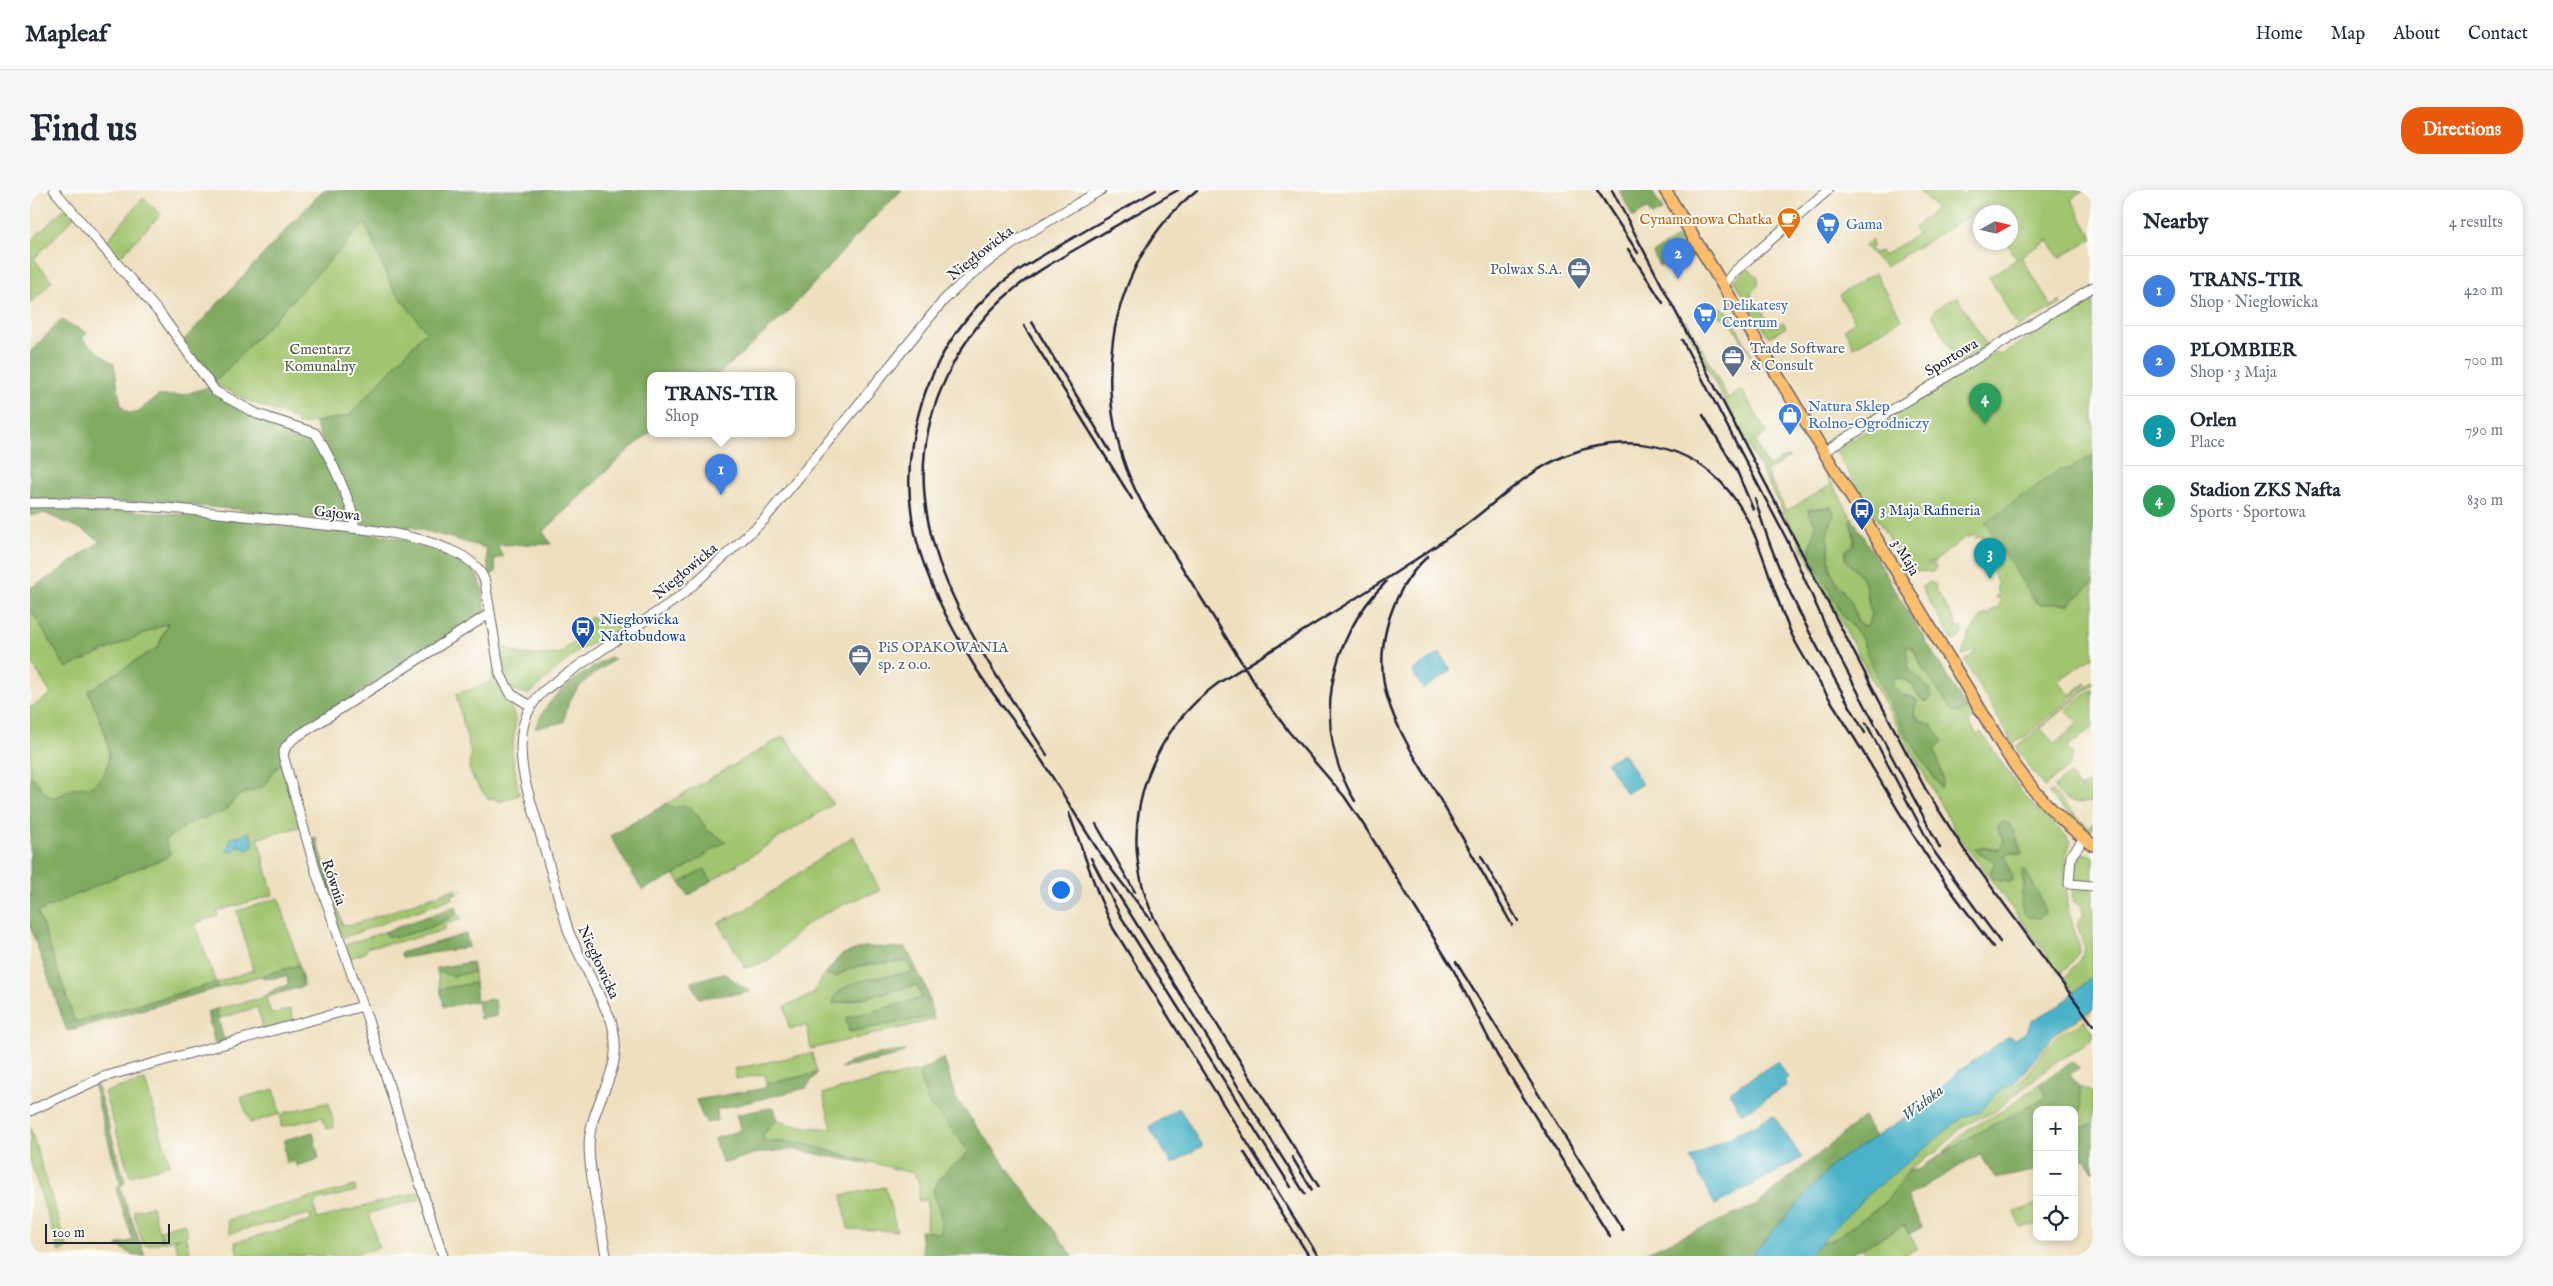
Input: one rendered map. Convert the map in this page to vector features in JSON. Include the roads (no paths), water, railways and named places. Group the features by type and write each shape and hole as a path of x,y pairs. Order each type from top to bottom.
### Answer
{"main road":[{"name":"3 Maja","path":"1665,190 2016,767 2052,811 2089,842"}],"street":[{"path":"54,190 162,316 215,391 257,414 312,430 317,435 342,486 355,518 354,528"},
{"name":"Niegłowicka","path":"606,1256 591,1166 589,1135 614,1068 617,1049 615,1034 611,1020 569,933 526,785 521,763 521,746 531,706 543,692 561,678 682,594 763,521 944,300 964,280 1009,246 1102,190"},
{"path":"1724,285 1734,272 1828,190"},
{"name":"Sportowa","path":"1824,452 2093,287"},
{"name":"Gajowa","path":"30,503 189,510 354,528 426,541 463,557 476,567 484,578 501,678 512,694 531,706"},
{"name":"Równia","path":"443,1256 363,1006 317,875 284,766 284,751 293,738 430,654 489,614"},
{"path":"2089,842 2071,856 2069,884 2093,886"},
{"path":"30,1111 103,1077 363,1006"}],"water":[{"path":"1440,653 1451,671 1423,689 1412,671"},
{"path":"1623,753 1642,784 1626,794 1607,762"},
{"path":"248,831 253,841 253,847 246,850 238,845 232,852 227,852 231,841 229,838 242,836"},
{"path":"2093,976 2093,1009 2052,1035 2041,1052 2014,1083 1996,1093 1981,1111 1963,1117 1868,1194 1808,1256 1751,1256 1834,1163 1908,1116 1905,1112 1915,1103 1918,1106 1931,1098 1955,1074 2009,1036 2014,1039 2027,1032 2031,1021 2060,1005"},
{"path":"1778,1061 1788,1078 1784,1080 1787,1085 1742,1114 1729,1092"},
{"path":"1179,1108 1202,1146 1172,1164 1149,1127"},
{"path":"1773,1115 1802,1158 1715,1205 1690,1158"}],"railway":[{"path":"1150,919 1106,862 1027,739 982,678 957,637 933,588 916,538 910,505 910,471 913,438 921,406 932,375 948,346 967,319 997,286 1016,273 1044,254 1156,190"},
{"path":"1047,755 967,626 946,580 931,534 924,486 927,437 942,387 954,361 969,337 996,305 1044,268 1178,190"},
{"path":"1197,190 1165,221 1140,258 1123,297 1113,340 1110,384 1115,427 1127,470 1146,510 1266,701 1289,732 1344,796 1367,830 1453,969 1497,1055 1610,1237"},
{"path":"1597,190 1638,253"},
{"path":"1612,190 1926,790 1963,848 2093,1025"},
{"path":"1628,249 1663,303"},
{"path":"1032,322 1110,451"},
{"path":"1024,326 1132,499"},
{"path":"1682,340 1787,540 1839,656 1940,848"},
{"path":"1703,415 1737,471 1753,509"},
{"path":"1173,955 1155,920 1142,884 1137,855 1137,827 1141,799 1149,773 1161,747 1176,724 1195,703 1217,684 1368,591 1427,552 1470,522 1509,490 1551,462 1585,449 1623,443 1660,447 1678,453 1711,473 1728,490 1742,510 1753,531 1777,599 1803,656 1923,850 1993,947"},
{"path":"1755,498 1776,559 1802,618 1865,733"},
{"path":"1428,556 1403,587 1387,625 1382,666 1385,686 1395,719 1407,743 1512,925"},
{"path":"1355,801 1341,773 1333,745 1330,715 1332,686 1339,658 1350,631 1366,605 1386,582"},
{"path":"1866,723 1933,850 2000,942"},
{"path":"1069,813 1099,896 1113,928 1318,1256"},
{"path":"1096,824 1135,892"},
{"path":"1481,856 1518,921"},
{"path":"1091,858 1120,915 1291,1187"},
{"path":"1111,883 1305,1194"},
{"path":"1169,948 1319,1187"},
{"path":"1456,962 1623,1230"},
{"path":"1244,1152 1309,1256"},
{"path":"1292,1157 1312,1190"}],"place":[{"name":"Cynamonowa Chatka","path":"1789,240"},
{"name":"Gama","path":"1828,245"},
{"name":"PLOMBIER","path":"1678,279"},
{"name":"Polwax S.A.","path":"1579,290"},
{"name":"Delikatesy Centrum","path":"1705,335"},
{"name":"Trade Software & Consult","path":"1733,378"},
{"name":"Stadion ZKS Nafta","path":"1985,424"},
{"name":"Natura Sklep Rolno-Ogrodniczy","path":"1790,436"},
{"name":"TRANS-TIR","path":"721,495"},
{"name":"3 Maja Rafineria","path":"1862,531"},
{"name":"Orlen","path":"1990,579"},
{"name":"Niegłowicka Naftobudowa","path":"583,649"},
{"name":"PiS OPAKOWANIA sp. z o.o.","path":"860,677"}],"park label":[{"name":"Cmentarz Komunalny","path":"320,358"}],"water label":[{"name":"Wisłoka","path":"1922,1102"}]}
